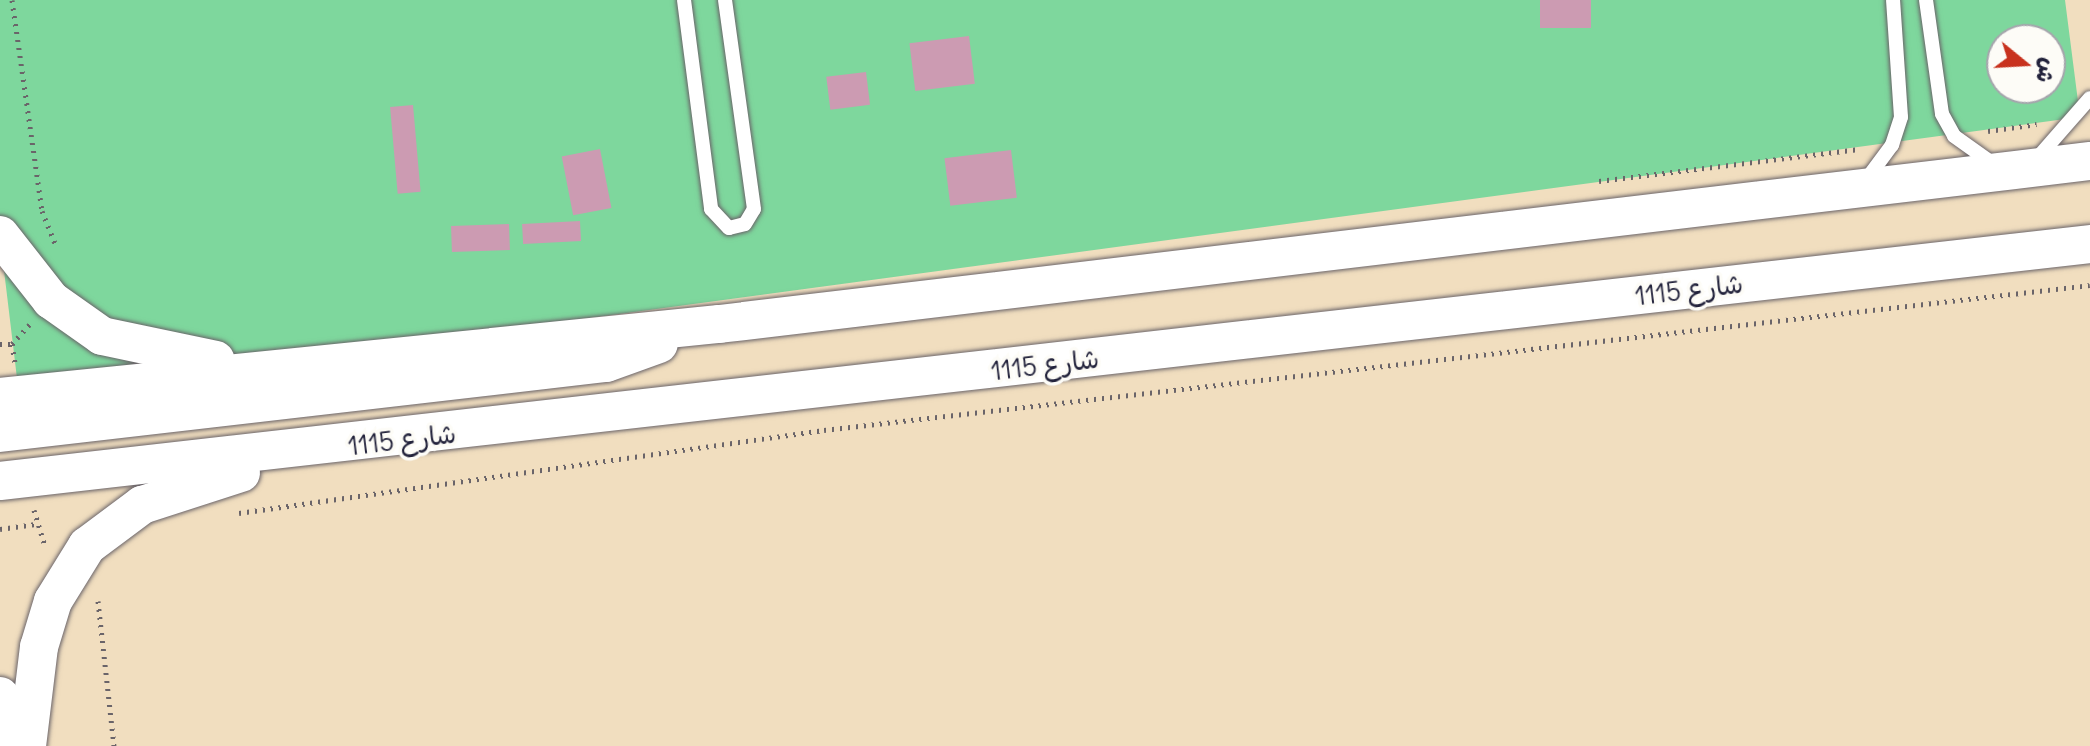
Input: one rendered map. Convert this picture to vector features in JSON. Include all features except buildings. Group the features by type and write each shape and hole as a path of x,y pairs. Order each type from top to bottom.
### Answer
{"street":[{"path":"0,397 719,324 2090,161"},
{"path":"0,235 51,300 102,336 179,357 290,368"},
{"name":"شارع 1115","path":"0,481 310,450 2090,244"},
{"path":"0,433 606,363 719,324"},
{"path":"27,746 39,647 53,601 87,546 142,505 310,450"},
{"path":"0,696 6,746"}],"lane":[{"path":"684,0 711,209 720,225 737,228 754,209 725,0"},
{"path":"1857,189 1892,145 1903,87 1893,0"},
{"path":"1926,0 1942,114 1954,136 1982,161 2017,170 2080,117 2090,98"}],"path":[{"path":"12,0 42,211 59,251"},
{"path":"1954,136 2080,117"},
{"path":"1593,182 1892,145"},
{"path":"230,514 824,430 2090,285"},
{"path":"0,344 12,344"},
{"path":"0,529 36,524"},
{"path":"102,594 95,605 114,746"}],"green space":[{"path":"0,0 2065,0 2080,117 19,395 0,237"}]}
